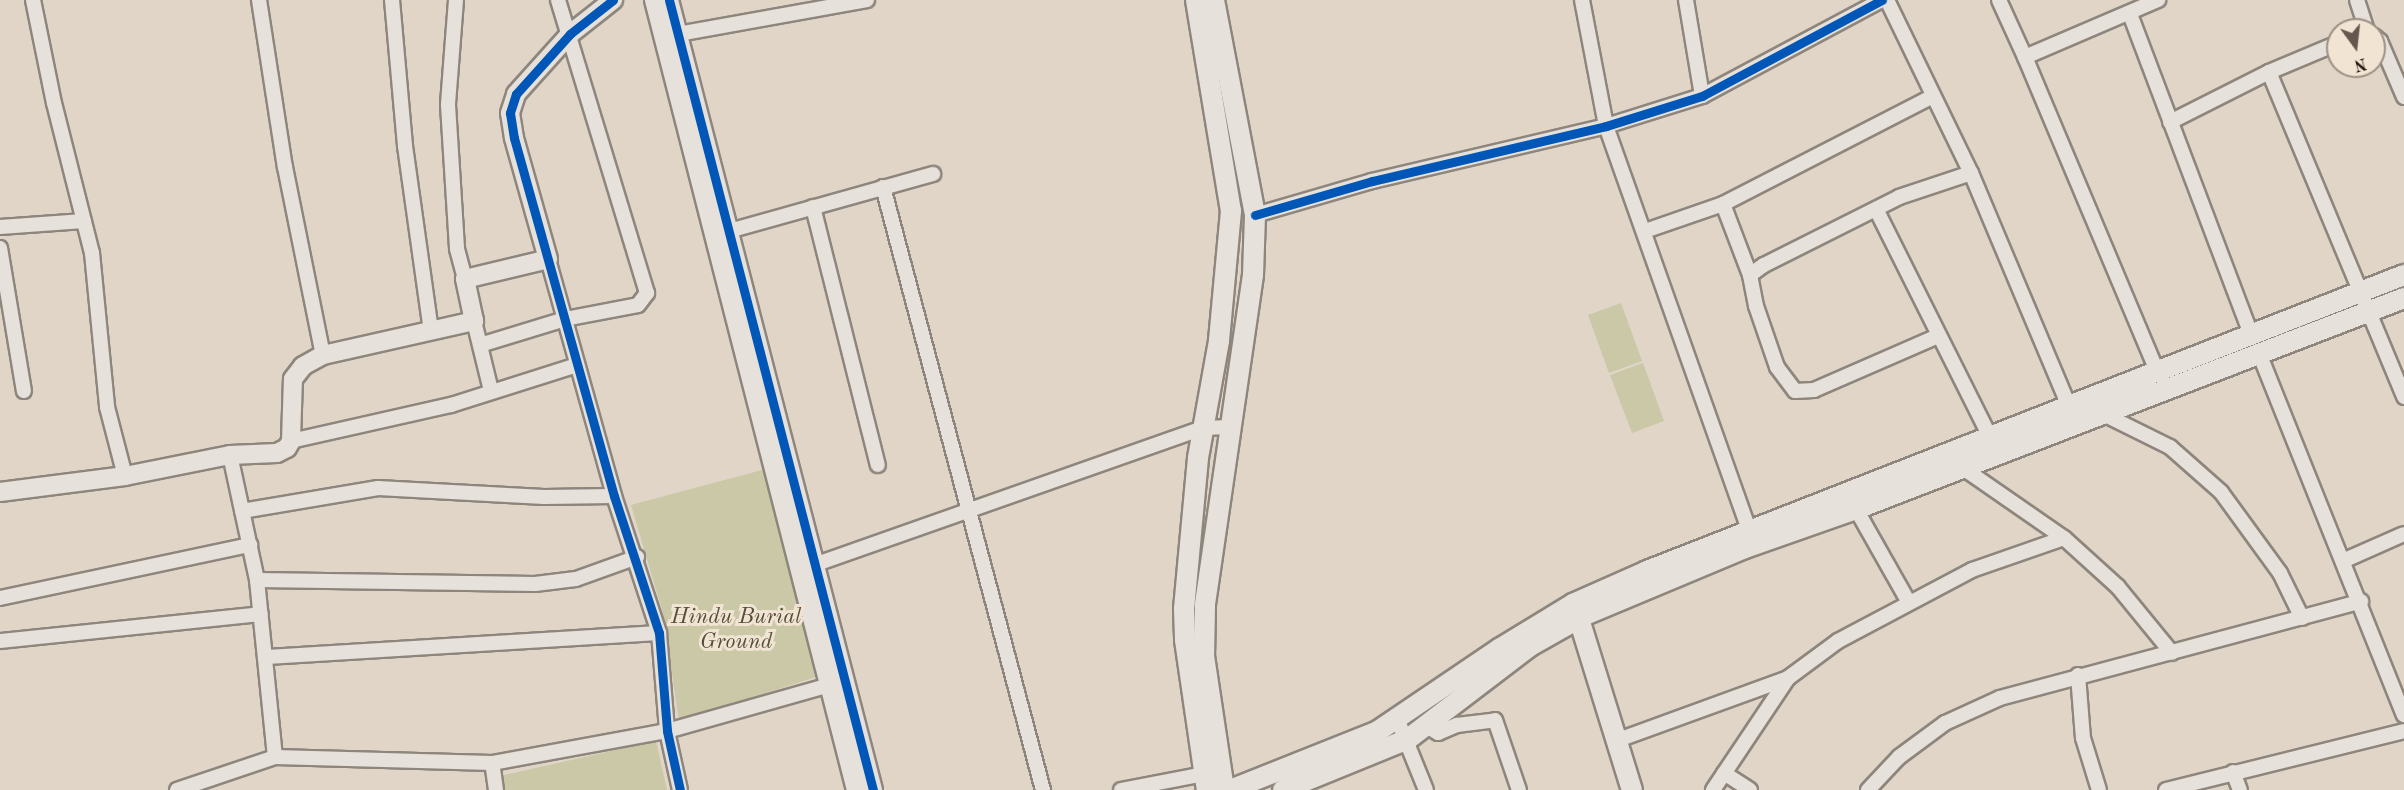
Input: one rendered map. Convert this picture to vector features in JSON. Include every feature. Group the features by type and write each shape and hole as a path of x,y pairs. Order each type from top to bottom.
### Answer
{"main road":[{"path":"1196,0 1231,211 1219,341 1203,428 1184,609 1205,782"},
{"path":"1214,0 1255,215 1253,275 1208,572 1204,629 1204,656 1224,790"},
{"path":"1230,790 1398,721 1499,649 1576,612 1990,437 2404,275"},
{"path":"1752,538 1856,509 1960,466 2404,298"},
{"path":"1283,790 1408,739 1576,612"},
{"path":"1576,612 1632,790"}],"street":[{"path":"33,0 92,253 107,407 125,476"},
{"path":"259,0 285,167 323,355"},
{"path":"392,0 405,146 431,330"},
{"path":"456,0 448,105 457,249 491,391"},
{"path":"480,345 565,319 638,305 646,293 558,0"},
{"path":"613,0 570,34 516,94 510,113 614,496 637,557 659,633 667,731 680,790"},
{"path":"654,0 807,567 873,790"},
{"path":"669,0 729,231 807,567 830,685 856,790"},
{"path":"678,34 819,4 867,0"},
{"path":"1582,0 1606,126 1752,538"},
{"path":"1686,0 1702,96"},
{"path":"1255,215 1372,181 1606,126 1702,96 1881,0"},
{"path":"1887,0 1971,173 2074,404 2104,412 2170,447 2221,492 2280,573 2302,618"},
{"path":"1999,0 2157,371"},
{"path":"2025,57 2130,14 2158,0"},
{"path":"2357,0 2363,18"},
{"path":"2130,14 2251,334"},
{"path":"2170,122 2269,72 2326,48"},
{"path":"2386,55 2404,97"},
{"path":"2269,72 2404,397"},
{"path":"1645,231 1723,204 1933,96"},
{"path":"1750,275 1764,265 1899,197 1971,173"},
{"path":"729,231 933,174"},
{"path":"883,187 966,511 1042,790"},
{"path":"1723,204 1750,275 1756,306 1777,367 1795,391 1814,390 1938,336"},
{"path":"813,207 878,465"},
{"path":"1876,209 1990,437"},
{"path":"0,227 84,221"},
{"path":"0,248 5,297 24,391"},
{"path":"465,279 548,259"},
{"path":"0,492 125,476 230,455 277,453 287,448 291,441 293,379 303,366 323,355 474,321"},
{"path":"2259,353 2361,601 2404,715"},
{"path":"291,441 451,405 577,365"},
{"path":"807,567 1203,428 1229,427"},
{"path":"230,455 258,580 275,757"},
{"path":"1960,466 2064,538 2118,588 2172,652"},
{"path":"242,511 378,488 544,497 614,496"},
{"path":"1856,509 1908,601"},
{"path":"2344,560 2404,534"},
{"path":"1618,740 1788,678 1838,640 1908,601 1972,570 2064,538"},
{"path":"0,598 250,545"},
{"path":"258,580 535,584 576,579 637,557"},
{"path":"1868,790 1883,785 1899,757 1945,723 2000,698 2078,675 2361,601"},
{"path":"0,641 261,614"},
{"path":"266,657 659,633"},
{"path":"2078,675 2083,738 2099,790"},
{"path":"1713,790 1788,678"},
{"path":"177,790 202,787 275,757 492,763 667,731 830,685"},
{"path":"1426,726 1438,733 1457,725 1495,720 1520,790"},
{"path":"1398,721 1408,739 1426,790"},
{"path":"2166,790 2404,731"},
{"path":"492,763 496,790"},
{"path":"2233,772 2240,790"},
{"path":"1724,773 1750,790"},
{"path":"1121,790 1205,782"}],"green space":[{"path":"1621,303 1642,361 1609,373 1588,315"},
{"path":"1643,363 1664,421 1632,433 1610,375"},
{"name":"Hindu Burial Ground","path":"766,469 819,676 679,721 663,613 631,505"},
{"path":"656,741 667,790 504,790 500,776"}],"cycle path":[{"path":"613,0 570,34 516,94 510,113 514,138 614,496 659,633 667,731 680,790"},
{"path":"669,0 873,790"},
{"path":"1255,215 1372,181 1606,126 1702,96 1882,0"}]}
